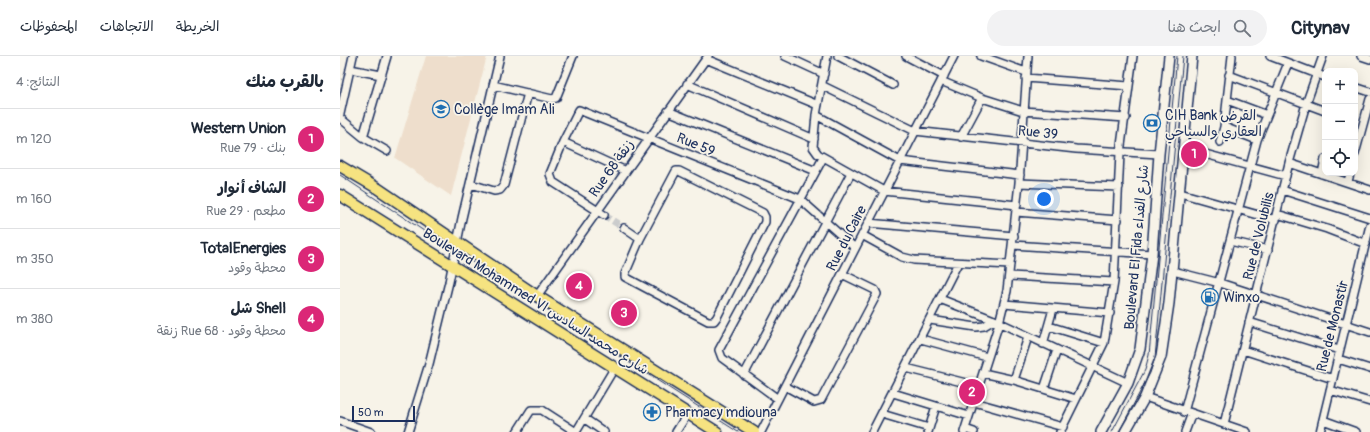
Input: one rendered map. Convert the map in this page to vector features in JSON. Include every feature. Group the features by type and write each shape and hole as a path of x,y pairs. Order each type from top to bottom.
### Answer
{"main road":[{"name":"Boulevard El Fida شارع الفداء","path":"1101,432 1128,383 1140,348 1152,254 1159,154 1169,56"},
{"path":"1125,432 1145,397 1161,357 1173,271 1192,56"},
{"name":"Boulevard Mohammed VI شارع محمد السادس","path":"340,166 458,242 537,296 754,432"},
{"name":"Boulevard Mohammed VI شارع محمد السادس","path":"340,195 717,432"}],"street":[{"path":"340,114 352,56"},
{"path":"363,137 387,56"},
{"path":"408,432 429,364 500,56"},
{"path":"493,85 552,99 556,98 573,56"},
{"path":"785,56 824,74"},
{"path":"827,56 823,86 816,115 813,147 823,158 884,191 1017,205"},
{"path":"838,56 892,85"},
{"path":"906,56 942,78 982,98 1023,111 1126,118"},
{"name":"Rue du Caire","path":"761,432 954,56"},
{"path":"981,56 1026,75 1129,86"},
{"path":"974,432 965,431 988,357 996,322 1004,304 1009,276 1020,174 1023,111 1028,56"},
{"path":"974,402 1062,430 1093,367 1104,343 1114,282 1120,153 1126,118 1133,56"},
{"path":"1220,142 1224,127 1232,56"},
{"path":"1270,56 1322,76"},
{"name":"Rue de Volubilis","path":"1224,424 1289,163 1306,104 1323,56"},
{"path":"1361,56 1370,59"},
{"path":"707,57 818,105"},
{"name":"Rue 68 زنقة","path":"537,296 707,57"},
{"path":"1184,412 1220,283 1257,140 1288,63"},
{"path":"350,69 381,75"},
{"path":"1229,75 1322,110"},
{"path":"687,84 814,139"},
{"name":"Rue 39","path":"823,86 915,131 1120,153 1159,154"},
{"path":"1358,88 1370,92"},
{"path":"471,184 494,191 500,190 504,185 528,93"},
{"path":"961,137 982,98"},
{"path":"1358,142 1370,99"},
{"path":"1227,100 1267,115"},
{"name":"Rue 59","path":"563,142 577,113 582,110 648,139 800,199 855,248"},
{"path":"668,111 816,172"},
{"path":"816,115 900,161 1020,174"},
{"path":"340,118 363,137 387,151"},
{"path":"1358,122 1363,123"},
{"path":"1224,127 1257,140"},
{"path":"604,215 553,182 550,174 563,142 626,171"},
{"path":"1183,148 1286,176"},
{"path":"778,399 722,358 718,350 823,158"},
{"path":"1289,163 1322,174"},
{"path":"676,171 679,171 763,213 765,217 765,222 714,321 708,321 625,277 640,239 676,171"},
{"path":"744,375 851,173"},
{"path":"1328,176 1370,190"},
{"path":"1348,182 1349,176"},
{"path":"1019,182 1119,187"},
{"path":"1282,190 1370,218"},
{"path":"1180,193 1239,209 1326,229 1366,244"},
{"path":"1016,212 1118,220"},
{"path":"868,222 1014,236"},
{"name":"Rue de Monastir","path":"1320,432 1370,225"},
{"path":"624,228 640,239"},
{"path":"862,235 902,257 914,260 1010,265"},
{"path":"1230,241 1268,250"},
{"path":"1013,245 1152,254"},
{"path":"872,432 906,368 958,263"},
{"path":"1173,271 1220,283 1370,332"},
{"path":"785,386 814,402 821,400 877,292 842,274"},
{"path":"1009,276 1114,282"},
{"path":"940,299 996,322 1128,383"},
{"path":"1004,304 1110,313"},
{"path":"1043,344 1054,309"},
{"path":"930,320 976,327 996,322"},
{"path":"1249,322 1340,350"},
{"path":"1049,326 1104,343"},
{"path":"1014,380 1028,337"},
{"path":"921,338 988,357"},
{"path":"1044,389 1057,350"},
{"path":"1243,350 1333,379"},
{"path":"1338,359 1370,369"},
{"path":"518,432 531,410 542,410 576,432 615,367"},
{"path":"906,368 978,386"},
{"path":"983,373 1014,380 1076,399"},
{"path":"1330,390 1370,402"},
{"path":"893,393 969,416"},
{"path":"1145,397 1184,412 1192,413 1247,432"},
{"path":"882,414 928,430 936,406"},
{"path":"676,432 688,413"},
{"path":"1185,432 1192,413"},
{"path":"585,419 604,432"},
{"path":"340,420 371,432"},
{"path":"1323,420 1356,432"}],"shaded area":[{"name":"Collège Imam Ali","path":"426,56 487,56 451,196 395,158"}],"tunnel":[{"path":"604,215 624,228"}],"tram line":[{"path":"1112,432 1145,370 1149,355 1177,56"},
{"path":"1119,432 1150,373 1155,358 1183,56"},
{"path":"340,175 433,237 738,432"}],"place":[{"name":"Collège Imam Ali","path":"441,109"},
{"name":"CIH Bank القرض العقاري والسياحي","path":"1152,123"},
{"name":"Western Union","path":"1194,154"},
{"name":"Shell شل","path":"579,286"},
{"name":"Winxo","path":"1210,297"},
{"name":"TotalEnergies","path":"624,313"},
{"name":"الشاف أنوار","path":"972,392"},
{"name":"Pharmacy mdiouna","path":"652,412"}]}
